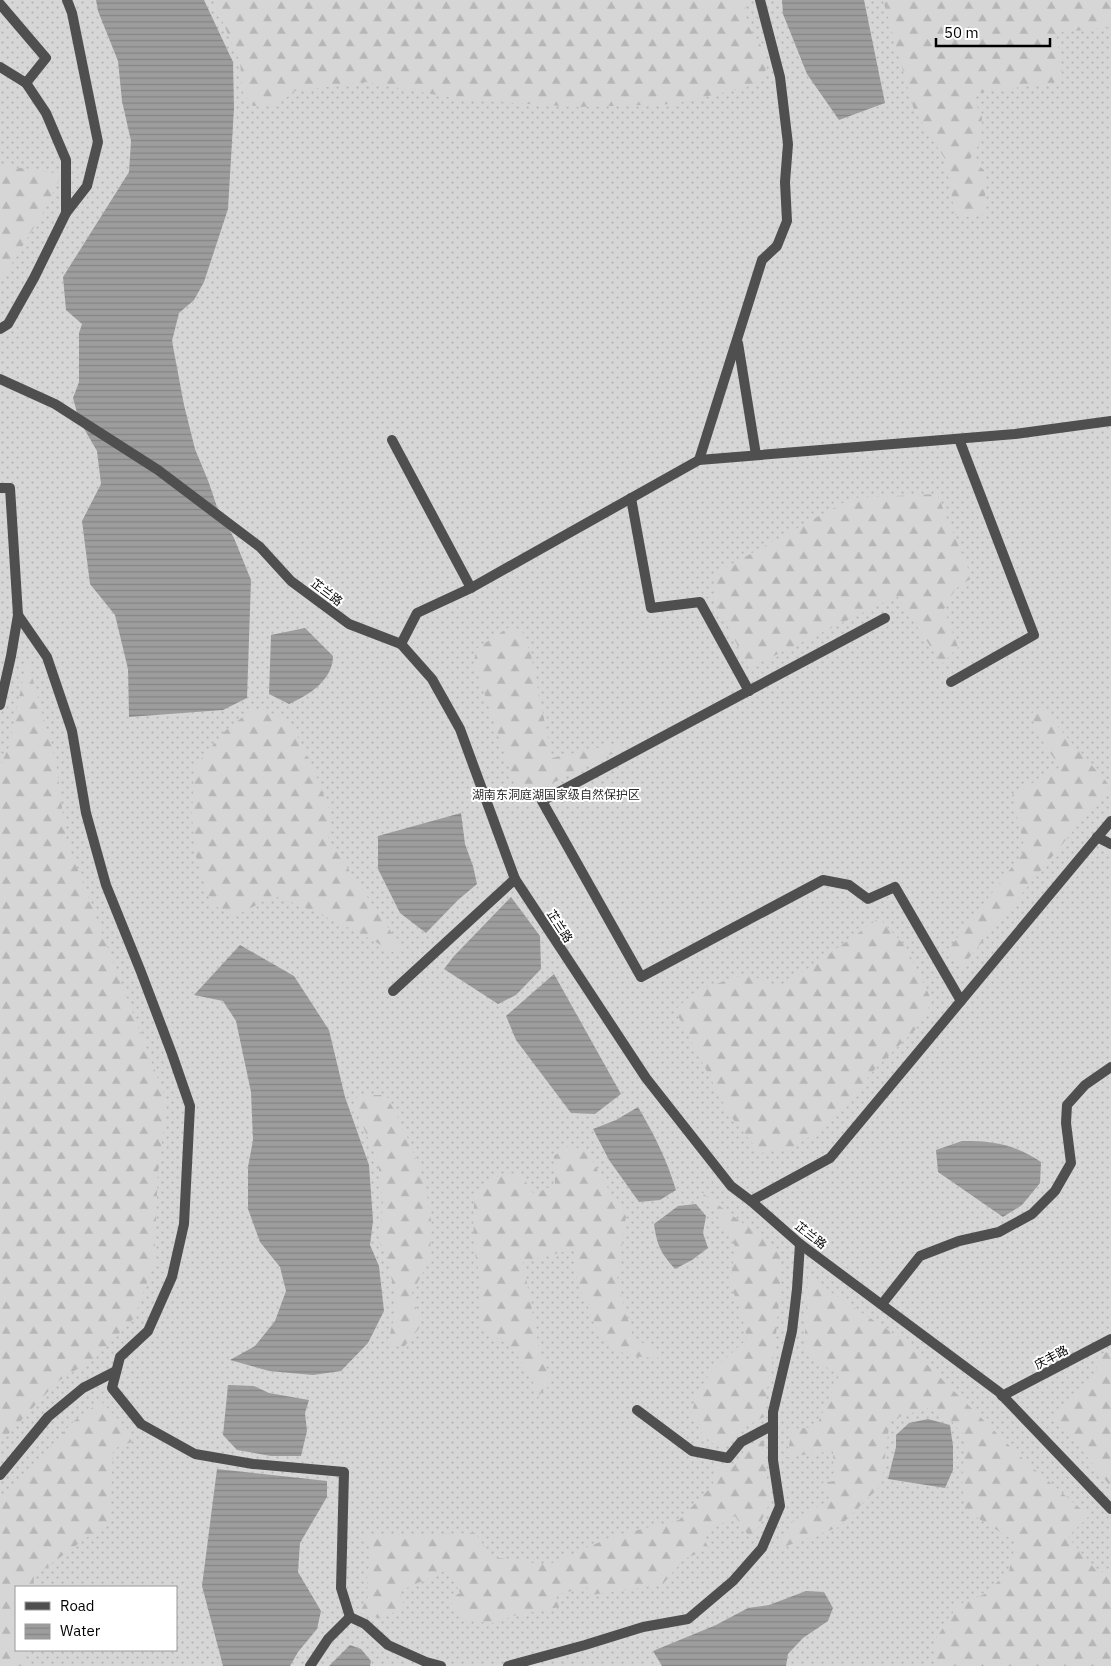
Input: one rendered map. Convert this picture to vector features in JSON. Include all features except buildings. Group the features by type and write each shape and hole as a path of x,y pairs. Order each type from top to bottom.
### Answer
{"street":[{"path":"0,329 8,324 13,316 66,214 87,186 98,142 72,13 67,0"},
{"path":"699,460 762,260 777,246 787,221 784,182 788,144 780,77 760,0"},
{"path":"0,4 46,58 26,83"},
{"path":"0,67 26,83 46,113 66,160 66,214"},
{"path":"0,75 26,83"},
{"path":"738,339 756,455"},
{"name":"芷兰路","path":"0,379 55,404 158,470 260,546 291,581 349,624 401,644 432,679 460,729 515,879 646,1078 731,1186 800,1244 1002,1396 1111,1509"},
{"path":"401,644 417,613 471,588 699,460 1015,434 1111,422"},
{"path":"950,682 1034,635 959,439"},
{"path":"392,440 471,588"},
{"path":"0,488 10,488 18,616 0,705"},
{"path":"631,498 651,608 700,602 749,691"},
{"path":"18,616 47,657 72,731 86,812 106,885 145,981 190,1106 184,1224 172,1277 148,1331 120,1357 112,1388 141,1424 195,1454 253,1464 344,1472 341,1588 350,1617 365,1624 388,1645 426,1662 441,1666"},
{"path":"885,618 542,802 641,977 823,880 849,885 868,899 895,886 961,1001"},
{"path":"751,1201 830,1158 1111,821"},
{"path":"1097,837 1111,844"},
{"path":"393,990 515,879"},
{"path":"882,1304 920,1256 959,1241 999,1232 1032,1214 1055,1192 1071,1163 1066,1123 1067,1105 1085,1085 1111,1067"},
{"path":"508,1666 643,1627 688,1619 733,1581 762,1548 780,1506 773,1460 773,1412 792,1331 800,1244"},
{"name":"庆丰路","path":"1002,1396 1111,1339"},
{"path":"0,1475 48,1417 83,1388 116,1371"},
{"path":"637,1410 692,1452 728,1458 741,1442 773,1425"},
{"path":"310,1666 328,1639 350,1617"}],"green space":[{"name":"湖南东洞庭湖国家级自然保护区","path":"0,0 1111,0 1111,1666 0,1666"},
{"path":"213,0 744,0 747,24 763,49 767,67 760,82 743,88 674,104 578,107 465,100 365,82 295,91 278,104 253,106 243,93 240,62"},
{"path":"883,0 1111,0 1111,27 1056,33 1063,81 971,94 982,117 981,141 970,159 984,170 986,214 969,217 955,215 945,159 914,110"},
{"path":"0,165 62,174 44,211 0,283"},
{"path":"937,494 972,578 955,589 944,609 958,647 942,664 897,596 749,668 715,601 714,574 852,498"},
{"path":"511,626 522,631 531,655 552,758 620,743 622,749 520,799 474,663 476,649"},
{"path":"27,659 56,762 66,839 167,1102 158,1172 154,1263 134,1318 96,1357 57,1382 0,1443 0,766 9,747"},
{"path":"1040,707 1110,786 960,969 948,950 1025,850 1012,795 1060,767 1044,744 1030,715"},
{"path":"250,711 268,711 292,725 318,780 332,817 328,839 391,932 400,949 398,955 338,922 274,896 233,917 211,903 195,854 192,815 194,767 225,731"},
{"path":"879,918 906,947 932,1001 916,1029 875,1069 830,1123 791,1149 760,1153 729,1114 675,1010 696,991 745,974 780,986 821,960"},
{"path":"358,1095 386,1095 404,1129 425,1183 432,1227 429,1261 412,1293 421,1326 404,1347 388,1343 397,1304 387,1258 379,1241 383,1205 378,1161 354,1106"},
{"path":"566,1147 586,1149 605,1184 626,1216 617,1281 633,1337 652,1349 659,1358 627,1356 601,1337 577,1282 575,1249 523,1262 539,1347 551,1384 536,1398 533,1382 513,1348 479,1327 482,1288 475,1253 473,1219 475,1193 506,1172 522,1176 534,1194 555,1185 554,1156"},
{"path":"690,1184 780,1251 780,1286 775,1347 764,1417 741,1428 723,1448 706,1440 691,1415 697,1395 710,1373 747,1339 740,1307 730,1285 735,1246 708,1200"},
{"path":"808,1277 900,1338 1027,1463 1089,1516 1068,1537 1099,1574 1111,1567 1111,1666 937,1666 935,1640 958,1605 985,1594 1009,1571 1016,1542 965,1510 962,1482 965,1437 953,1422 927,1408 890,1420 881,1485 839,1527 778,1549 793,1521 830,1500 822,1483 834,1481 833,1451 787,1457 792,1429 816,1427 839,1376 804,1351"},
{"path":"1111,1351 1111,1487 1054,1415 1096,1375 1098,1355"},
{"path":"101,1401 137,1440 113,1449 110,1520 34,1577 33,1586 15,1586 15,1651 26,1651 25,1656 34,1666 0,1666 0,1502 74,1421"},
{"path":"764,1440 771,1500 752,1541 735,1516 702,1535 709,1549 684,1559 663,1584 591,1595 587,1587 556,1595 559,1607 513,1616 493,1623 469,1621 448,1599 460,1593 449,1569 400,1591 404,1607 381,1619 360,1612 368,1597 367,1579 371,1552 366,1536 475,1533 492,1557 548,1565 613,1536 679,1520 713,1485 714,1466 733,1467 748,1445"}],"water":[{"path":"96,0 204,0 233,62 234,108 228,209 204,282 194,300 179,313 172,341 184,405 195,449 217,507 234,538 251,580 247,698 223,710 129,717 128,669 115,615 90,584 82,521 101,484 97,451 79,420 73,398 79,382 79,333 82,324 66,310 63,277 129,172 131,141 122,101 118,61 98,11"},
{"path":"782,0 864,0 885,103 839,120 807,74 783,14"},
{"path":"305,628 333,656 332,665 318,686 289,704 269,694 271,635"},
{"path":"461,813 465,844 477,884 458,900 426,933 400,913 378,869 378,836"},
{"path":"511,897 540,936 541,969 516,995 498,1004 444,969 454,956"},
{"path":"240,945 294,976 329,1030 345,1097 369,1165 373,1221 370,1245 379,1266 384,1311 368,1343 341,1371 313,1375 269,1371 230,1360 255,1346 275,1321 286,1291 280,1267 260,1242 248,1209 248,1167 253,1140 251,1092 236,1021 223,1001 194,995"},
{"path":"554,974 621,1094 595,1114 571,1113 516,1040 506,1016"},
{"path":"638,1107 660,1147 676,1190 660,1200 639,1202 609,1160 593,1129 616,1120"},
{"path":"962,1141 994,1143 1012,1147 1031,1156 1041,1162 1040,1183 1022,1205 1003,1217 938,1172 936,1150"},
{"path":"696,1204 706,1216 703,1233 708,1248 692,1260 675,1269 660,1249 654,1224 678,1206"},
{"path":"228,1385 254,1386 269,1393 309,1400 305,1413 307,1431 301,1456 271,1456 237,1450 223,1435"},
{"path":"928,1419 950,1425 953,1446 953,1470 945,1488 888,1479 896,1447 896,1435 909,1423"},
{"path":"217,1469 327,1481 327,1497 300,1543 298,1572 321,1611 317,1629 298,1652 290,1666 223,1666 202,1586"},
{"path":"806,1591 824,1592 833,1608 828,1621 803,1638 788,1654 786,1666 662,1666 653,1651 716,1625 748,1608 769,1605"},
{"path":"350,1645 361,1649 371,1661 370,1666 329,1666"}]}
